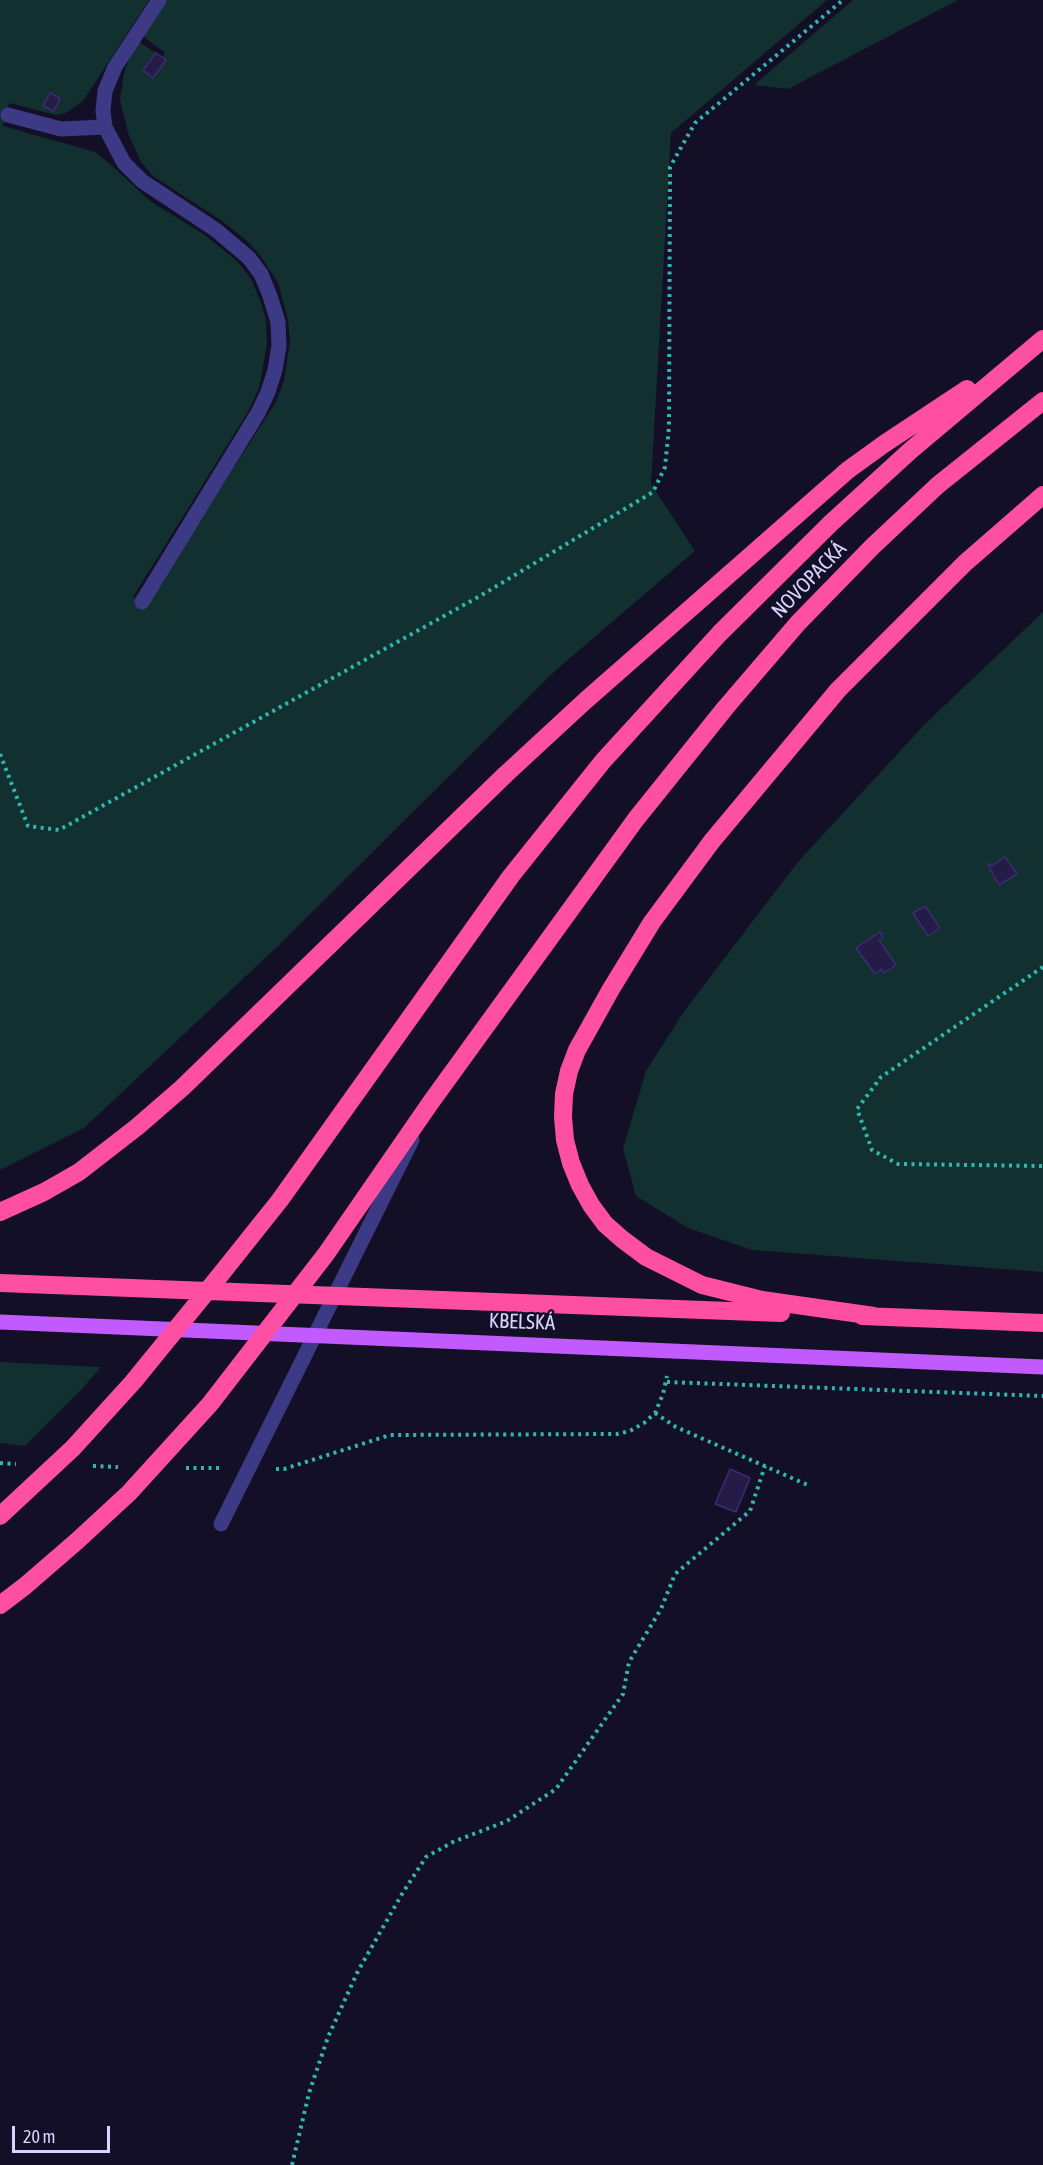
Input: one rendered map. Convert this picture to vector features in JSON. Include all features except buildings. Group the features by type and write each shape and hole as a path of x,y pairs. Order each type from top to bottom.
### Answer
{"highway":[{"path":"0,1516 73,1448 126,1390 221,1274 287,1190 511,876 603,761 754,599 831,523 911,450 1042,339"},
{"path":"0,1212 44,1192 79,1172 182,1088 506,774 585,701 848,470 1042,339"},
{"name":"NOVOPACKÁ","path":"0,1605 77,1541 129,1493 210,1404 326,1254 431,1102 636,819 726,707 805,615 873,546 938,485 1043,401"},
{"path":"874,1316 762,1300 702,1285 646,1257 622,1239 605,1224 591,1205 571,1163 565,1140 563,1117 567,1082 577,1050 611,989 652,922 719,832 838,690 965,563 1043,495"},
{"name":"KBELSKÁ","path":"0,1283 1043,1323"}],"main road":[{"name":"KBELSKÁ","path":"0,1322 1043,1367"}],"lane":[{"path":"142,602 258,413 275,370 279,346 278,322 270,296 264,281 249,258 216,230 142,181 124,163 111,143 105,128 103,111 105,91 115,67 159,0"},
{"path":"8,116 62,129 105,128"},
{"path":"221,1524 431,1102"}],"path":[{"path":"0,754 28,826 59,830 480,596 653,492 665,467 669,427 670,167 695,123 843,0"},
{"path":"1043,967 881,1077 857,1109 872,1150 898,1164 1043,1166"},
{"path":"272,1469 284,1469 390,1435 617,1434 630,1431 655,1413 667,1382 1043,1396"},
{"path":"655,1413 676,1427 810,1486"},
{"path":"0,1464 24,1464"},
{"path":"82,1466 129,1467"},
{"path":"292,2165 309,2093 328,2037 358,1971 426,1857 453,1842 507,1821 556,1789 622,1694 629,1662 661,1609 675,1574 750,1511 765,1466"},
{"path":"177,1468 224,1468"}],"green space":[{"path":"0,0 149,0 83,101 66,113 56,115 9,103 3,126 95,152 150,201 205,235 238,262 251,279 266,320 267,344 259,388 249,410 133,597 145,605 276,402 284,381 290,341 288,319 278,283 260,255 222,221 153,176 141,162 128,133 120,99 124,73 130,56 139,42 156,53 143,70 153,77 166,60 162,57 165,53 143,36 167,0 827,0 671,133 651,484 695,551 555,671 280,944 84,1128 0,1170"},
{"path":"853,0 958,0 788,89 754,85"},
{"path":"1043,612 1043,1272 752,1250 688,1228 636,1196 623,1149 646,1071 685,1010 797,863 925,724"},
{"path":"0,1362 101,1367 25,1446 0,1443"}]}
